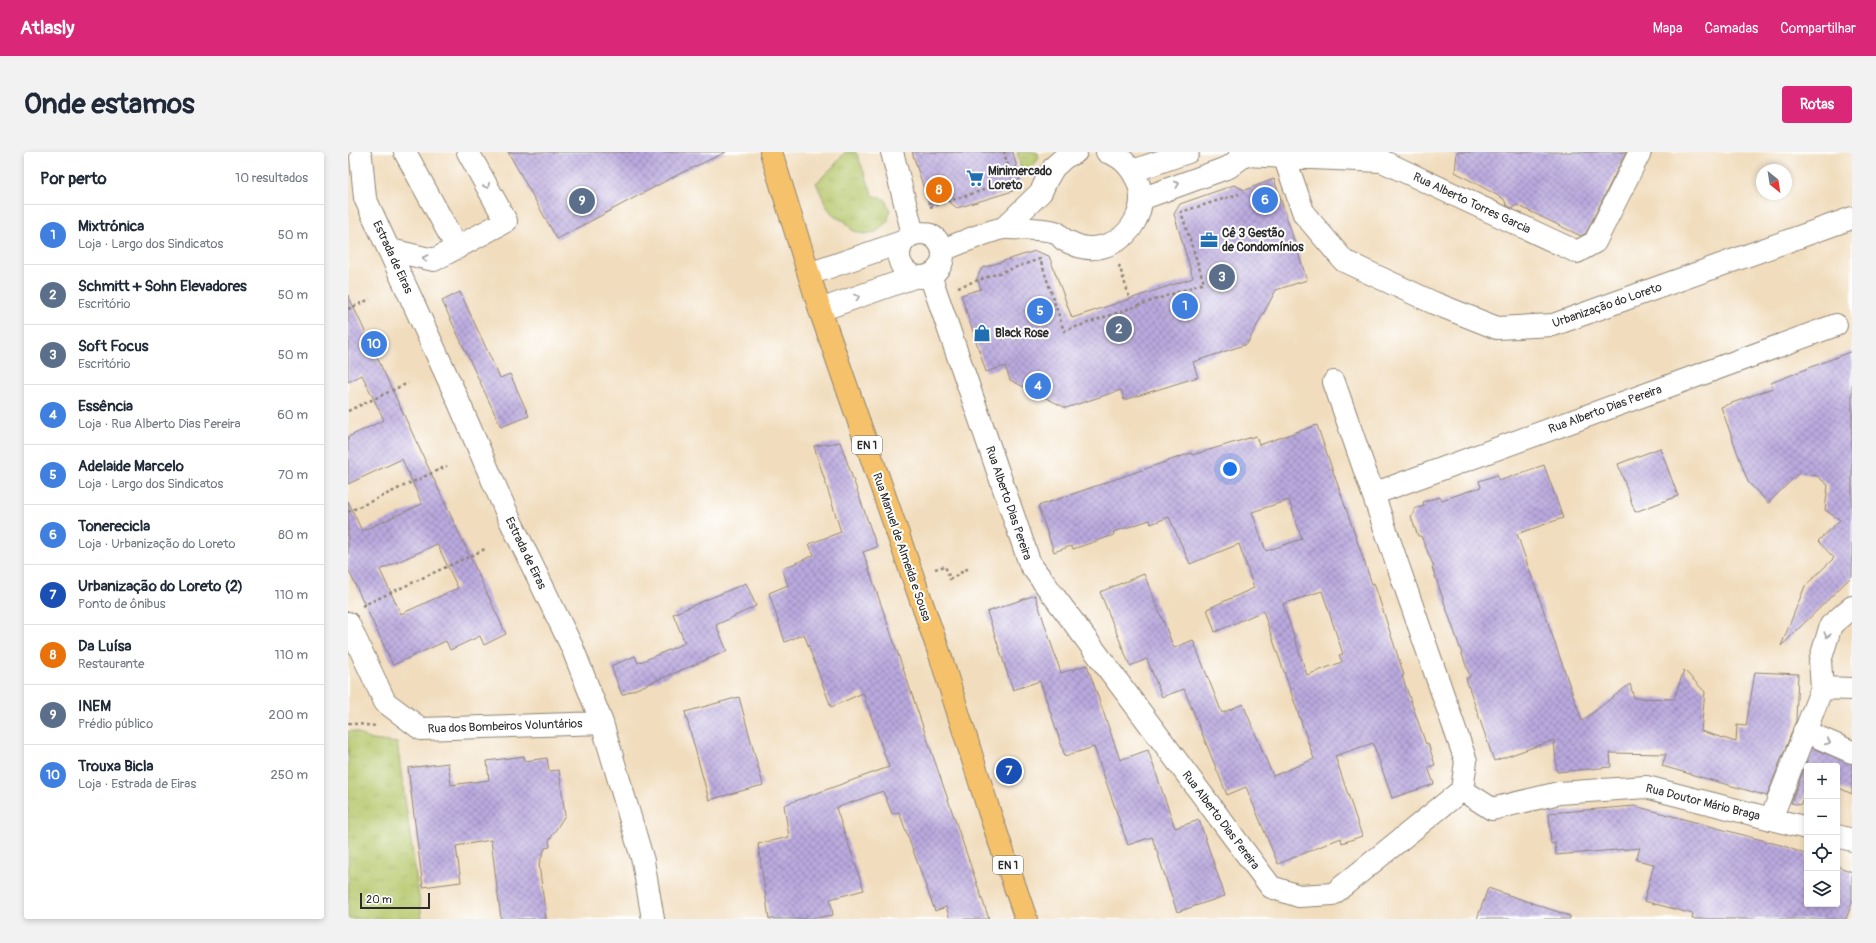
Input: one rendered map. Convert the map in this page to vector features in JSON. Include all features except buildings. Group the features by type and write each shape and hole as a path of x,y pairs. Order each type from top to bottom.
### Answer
{"main road":[{"name":"Rua Manuel de Almeida e Sousa","path":"775,154 820,310 940,655 989,811 1026,919"}],"street":[{"path":"405,152 457,248"},
{"path":"390,250 434,260 506,221 468,152"},
{"path":"892,152 908,238 898,256 903,269 922,276"},
{"path":"1004,228 1041,192 1054,167 1065,157 1076,152"},
{"path":"943,250 1004,228 1055,232 1065,240 1080,246 1096,248 1112,244 1133,226 1139,214 1141,199 1140,186 1133,171 1123,160 1107,152"},
{"path":"1133,171 1188,152"},
{"name":"Rua Alberto Torres Garcia","path":"1242,153 1382,161 1577,252 1595,242 1640,152"},
{"path":"1141,199 1229,166 1242,153"},
{"name":"Urbanização do Loreto","path":"1284,156 1304,214 1344,261 1434,303 1496,328 1553,325 1852,218"},
{"name":"Estrada de Eiras","path":"357,159 365,198 390,250 509,518 572,647 602,723 643,861 653,919"},
{"name":"Estrada de Eiras","path":"348,182 365,198"},
{"path":"809,274 908,238 928,233 940,242 943,250 941,265 936,271 820,310"},
{"name":"Rua Alberto Dias Pereira","path":"922,276 1030,564 1271,888 1299,896 1333,894 1462,790"},
{"name":"Rua Alberto Dias Pereira","path":"1373,494 1836,325"},
{"path":"1334,382 1466,761 1462,790"},
{"path":"1771,819 1822,688 1820,661 1831,625 1852,607"},
{"name":"Rua dos Bombeiros Voluntários","path":"348,622 384,702 421,729 602,723"},
{"path":"1822,688 1852,689"},
{"path":"1804,731 1852,752"},
{"name":"Rua Doutor Mário Braga","path":"1462,790 1492,809 1559,792 1646,787 1804,827"},
{"path":"1840,837 1852,840"}],"path":[{"path":"950,200 1012,181 1004,152"},
{"path":"1042,253 1040,259 1064,331 1204,283 1181,212 1239,194"},
{"path":"1112,244 1130,299"},
{"path":"978,280 1040,259"},
{"path":"348,309 370,299"},
{"path":"348,411 408,383"},
{"path":"348,512 447,466"},
{"path":"365,605 485,549"},
{"path":"955,577 969,568"}],"green space":[{"path":"845,152 856,152 873,195 886,200 890,211 887,223 876,232 863,234 852,230 845,221 835,217 827,207 816,183 834,166"},
{"path":"1017,152 1037,152 1039,158 1026,175 1022,173"},
{"path":"348,731 355,732 372,740 397,743 422,919 348,919"}],"place":[{"name":"Minimercado Loreto","path":"975,178"},
{"name":"Da Luísa","path":"939,190"},
{"name":"Tonerecicla","path":"1265,200"},
{"name":"INEM","path":"582,201"},
{"name":"Cê 3 Gestão de Condomínios","path":"1209,240"},
{"name":"Soft Focus","path":"1222,277"},
{"name":"Mixtrónica","path":"1185,306"},
{"name":"Adelaide Marcelo","path":"1040,311"},
{"name":"Schmitt + Sohn Elevadores","path":"1119,329"},
{"name":"Black Rose","path":"982,333"},
{"name":"Trouxa Bicla","path":"374,344"},
{"name":"Essência","path":"1038,386"},
{"name":"Urbanização do Loreto (2)","path":"1009,771"}]}
